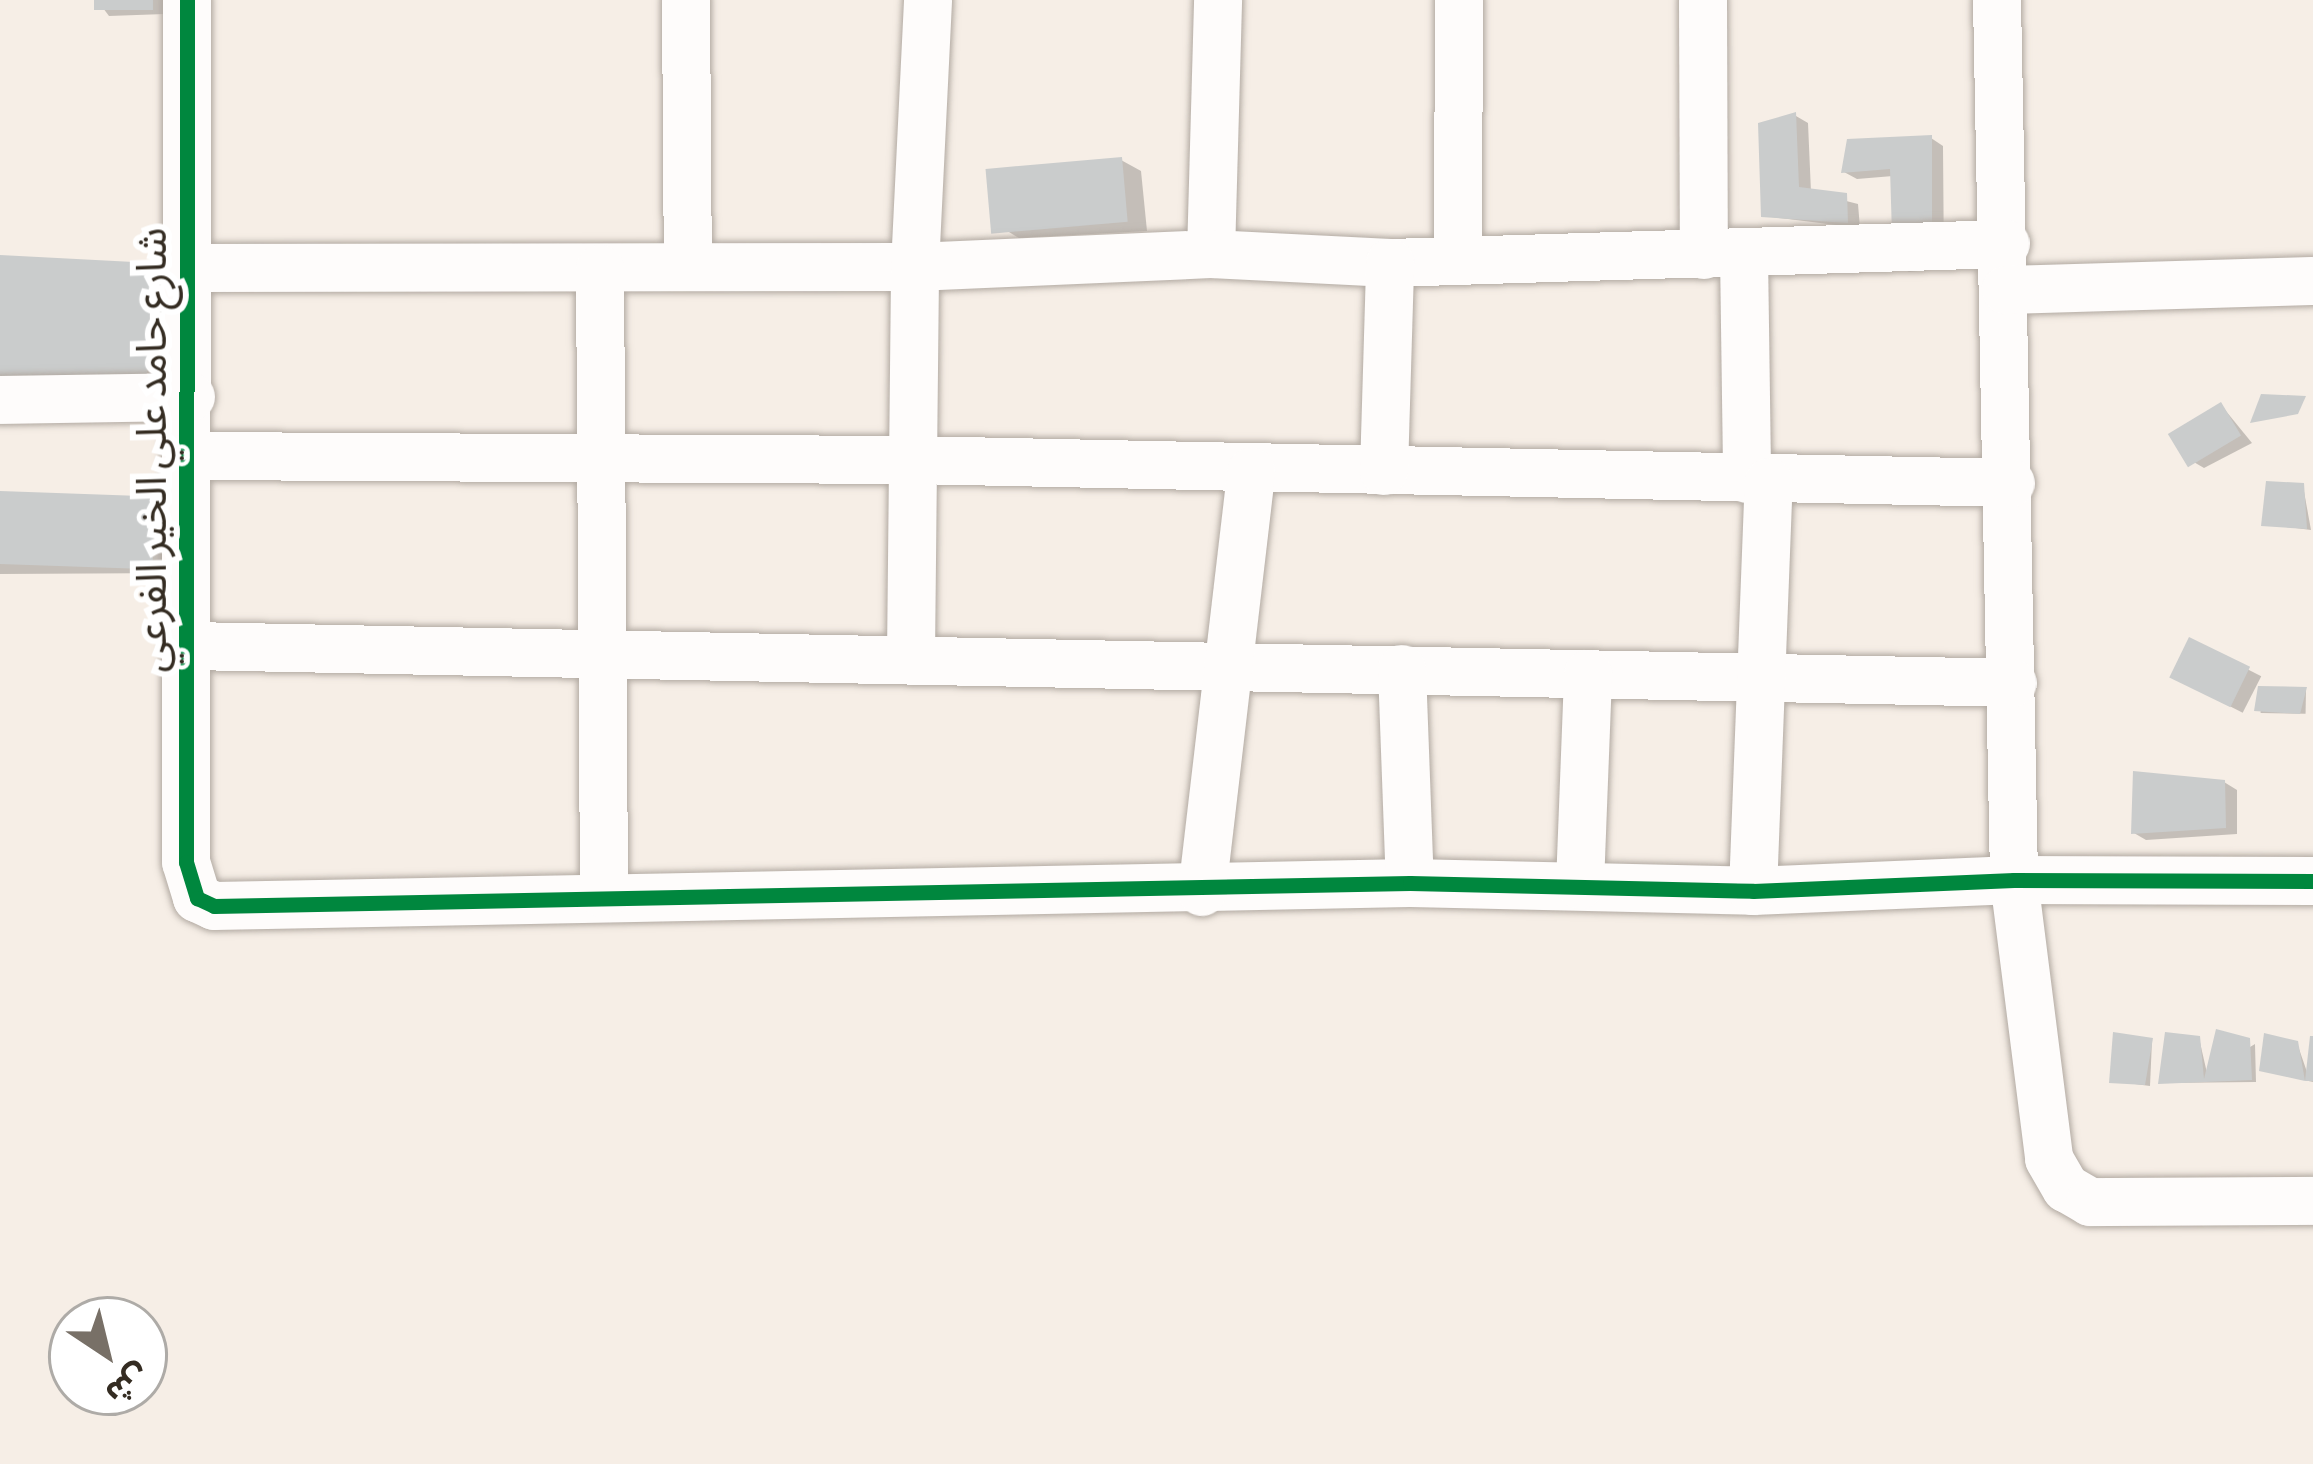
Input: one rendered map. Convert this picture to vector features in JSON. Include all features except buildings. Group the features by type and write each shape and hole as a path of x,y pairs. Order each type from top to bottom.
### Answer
{"street":[{"name":"شارع حامد علي الخير الفرعي","path":"187,0 191,456 186,862 196,898 214,906 604,895"},
{"path":"686,0 688,266"},
{"path":"911,656 915,267 928,0"},
{"path":"1211,254 1218,0"},
{"path":"1458,260 1459,0"},
{"path":"1703,0 1724,254 1758,480 1760,678 1753,891"},
{"path":"1996,0 2011,483 2014,880 2049,1159 2066,1188 2090,1202 2313,1201"},
{"path":"190,268 915,267 1211,254 1390,263 1724,254 2313,281"},
{"path":"1384,471 1390,263"},
{"path":"600,269 604,895 1202,892 1410,883 1753,891 2014,880 2313,881"},
{"path":"0,400 190,397"},
{"path":"191,456 602,464 913,460 1250,472 2011,483"},
{"path":"1202,892 1250,472"},
{"path":"190,646 603,656 911,656 2013,683"},
{"path":"1402,669 1410,883"},
{"path":"1580,885 1588,674"}],"cycle path":[{"path":"187,0 186,862 197,898 214,906 1410,883 1753,891 2014,880 2313,881"}]}
